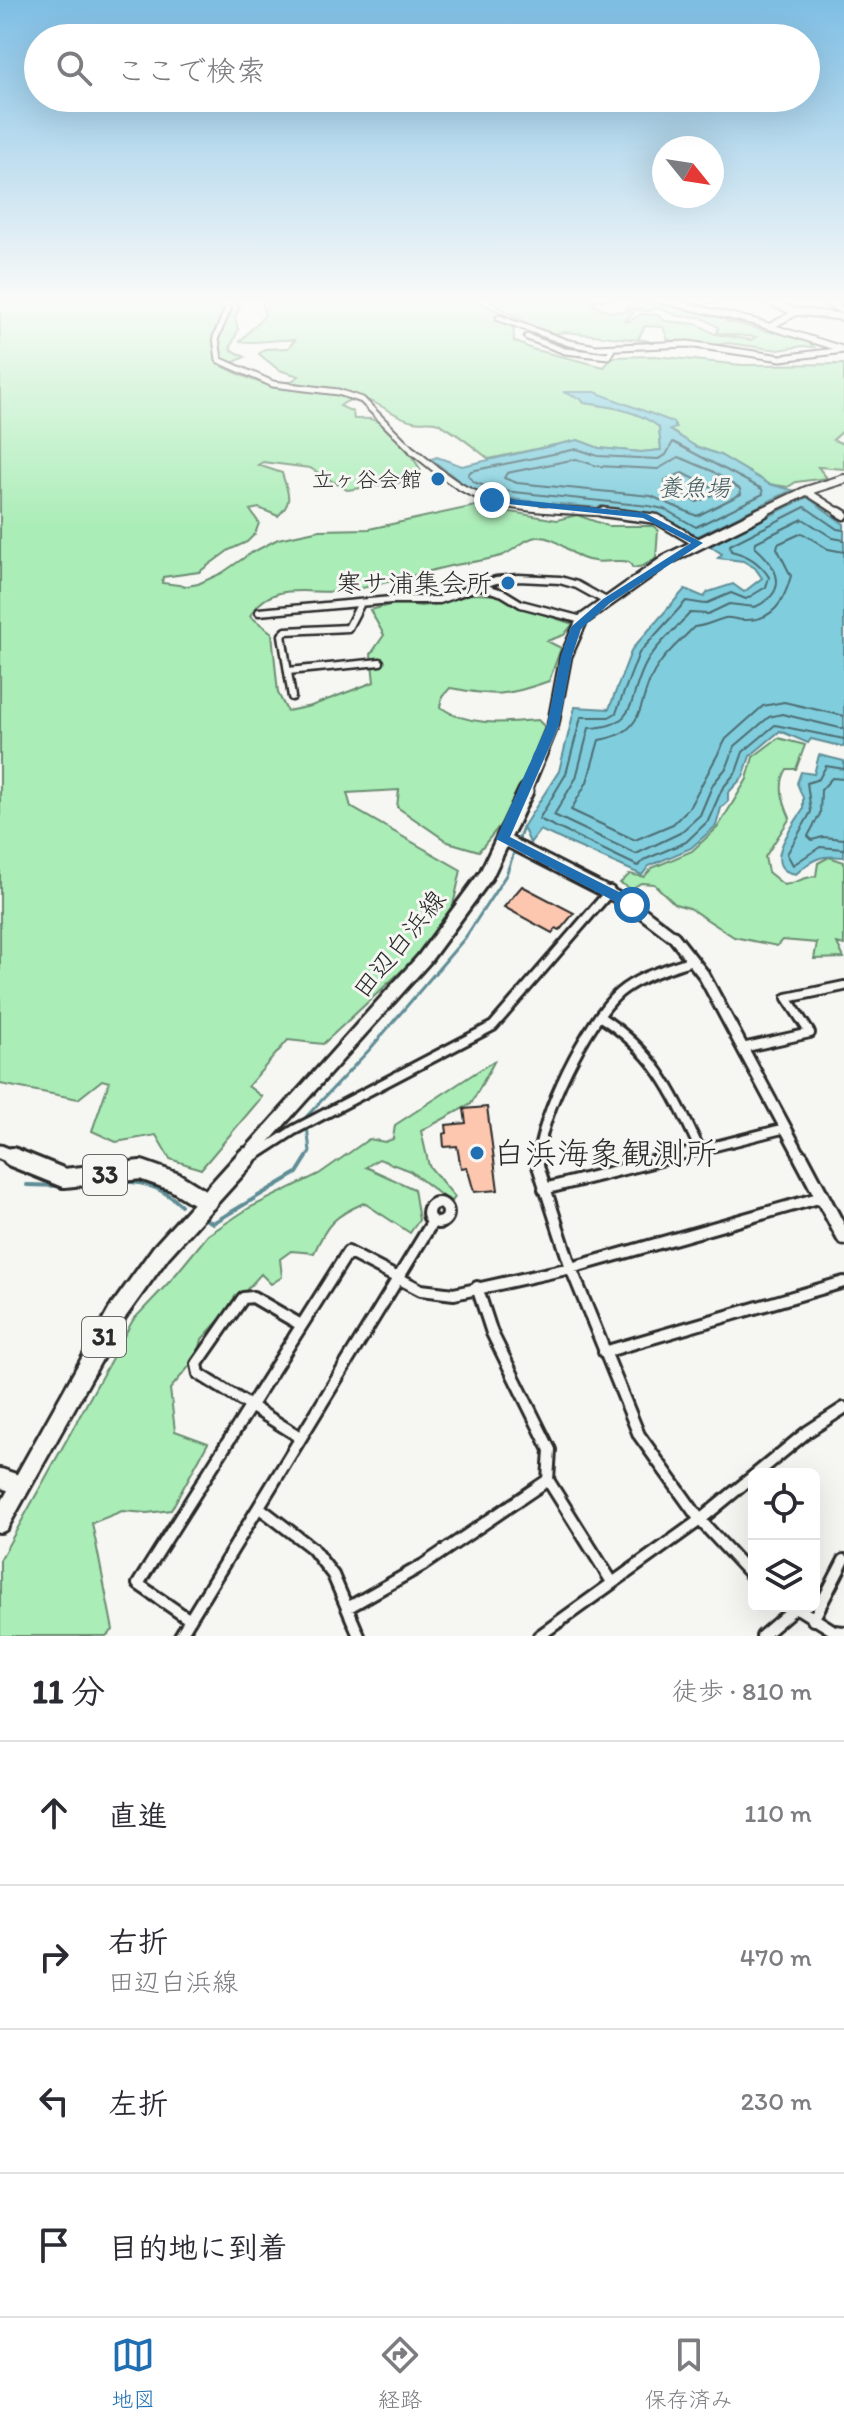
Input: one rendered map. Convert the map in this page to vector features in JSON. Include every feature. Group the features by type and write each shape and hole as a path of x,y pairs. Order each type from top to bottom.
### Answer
{"main road":[{"name":"田辺白浜線","path":"0,1523 118,1312 161,1252 424,959 508,841 553,725 566,656 582,620 606,601 698,543 806,491 844,479"},
{"name":"33","path":"0,1152 64,1178 141,1170 175,1182 207,1202"},
{"path":"0,1478 20,1485"}],"street":[{"path":"254,375 273,384 338,392 362,400 413,451 466,490 492,500 645,516 698,543"},
{"path":"806,491 844,515"},
{"path":"259,612 391,600 439,600 496,580 518,578 560,580 577,585 606,601"},
{"path":"481,586 496,590 521,604 582,620"},
{"path":"292,697 282,635 286,631 348,628 360,605"},
{"path":"288,671 380,662"},
{"path":"508,841 610,891 674,937 692,960 742,1048 844,1238"},
{"path":"242,1164 294,1130 493,1026 610,891"},
{"path":"692,960 647,976 619,993 599,1016 548,1110 539,1155 544,1189 571,1268 639,1435 700,1520 748,1572"},
{"path":"742,1048 810,1033 787,998 844,986"},
{"path":"599,1016 627,1033 648,1051 662,1072 699,1148"},
{"path":"544,1189 786,1128"},
{"path":"190,1620 138,1584 248,1405 348,1252 421,1290 454,1294 571,1268 822,1197"},
{"path":"180,1636 433,1221"},
{"path":"604,1352 844,1282"},
{"path":"477,1287 492,1333 550,1450 548,1480 612,1582"},
{"path":"300,1437 199,1374 197,1364 243,1298 253,1297 301,1325"},
{"path":"539,1636 700,1520 775,1457 844,1408"},
{"path":"349,1607 423,1565 548,1480"},
{"path":"260,1508 312,1548 333,1575 359,1636"},
{"path":"813,1620 844,1560"},
{"path":"762,1636 789,1612"},
{"path":"802,1612 813,1620 844,1632"}],"green space":[{"path":"0,375 242,375 262,383 281,385 297,375 844,375 844,430 833,440 844,444 844,469 818,467 827,478 796,482 788,487 769,484 720,455 695,446 669,430 673,422 581,399 584,403 623,410 651,421 659,427 661,450 641,452 599,448 578,440 489,459 438,423 416,422 368,400 359,399 340,406 353,412 354,419 372,419 380,423 408,451 421,472 398,483 347,490 310,468 263,462 258,465 282,473 288,496 283,510 278,516 259,508 250,510 259,523 255,534 247,542 229,550 199,572 163,577 162,583 198,584 278,539 320,530 369,529 475,506 557,520 577,515 608,526 653,526 658,530 656,558 633,568 624,561 589,560 550,539 538,537 501,556 345,591 281,593 259,604 250,616 272,633 278,693 287,711 311,706 374,682 371,654 384,635 370,610 398,603 436,604 471,594 501,595 518,606 573,624 564,635 547,641 561,648 549,681 500,694 450,688 442,697 440,707 463,718 500,722 538,720 545,727 511,812 479,851 448,842 397,807 399,790 347,793 351,807 461,870 452,910 412,961 323,1044 288,1040 248,1086 262,1097 201,1169 170,1159 156,1135 116,1142 92,1131 109,1082 102,1080 78,1099 0,1084"},
{"path":"778,738 805,745 796,769 787,769 782,781 782,793 790,818 765,857 768,872 784,885 816,876 818,863 829,857 844,862 844,945 837,943 844,958 814,959 817,943 782,940 777,946 734,937 689,908 675,904 654,884 641,883 631,889 620,883 630,874 644,877 652,868 692,851 718,827 747,779 753,757"},
{"path":"495,1060 471,1104 421,1131 429,1166 455,1197 451,1203 410,1171 379,1159 366,1167 414,1189 419,1220 410,1233 364,1203 354,1208 333,1222 314,1253 291,1251 280,1259 282,1277 271,1284 261,1274 202,1339 198,1356 170,1389 175,1431 208,1443 171,1510 147,1513 122,1511 92,1523 113,1630 106,1636 0,1636 0,1560 133,1320 208,1235 249,1208 319,1174 369,1139 385,1142 393,1139 395,1125"}],"water":[{"name":"養魚場","path":"563,392 595,392 673,422 676,428 670,430 695,446 720,455 769,484 792,490 696,537 660,516 647,513 492,497 470,489 431,459 437,457 462,466 578,440 599,448 641,452 661,450 659,427 651,421 623,410 584,403"},
{"path":"807,497 844,524 844,747 811,739 808,743 780,731 750,756 743,777 728,793 728,801 721,808 716,826 691,848 649,866 642,875 540,830 530,843 523,827 559,771 575,707 609,709 632,649 685,589 704,597 708,592 733,584 744,592 762,578 755,568 743,561 718,558 722,554 710,546"},
{"path":"819,755 844,761 844,857 818,859 796,874 785,870 779,856 803,810 803,798 797,783 801,772 814,774"}],"building":[{"path":"522,886 574,913 560,930 556,928 552,933 504,907"},
{"name":"白浜海象観測所","path":"487,1107 498,1190 474,1192 467,1167 461,1168 457,1146 444,1147 443,1134 447,1133 446,1125 466,1123 464,1109"}],"waterway":[{"path":"306,1159 310,1152 306,1117 370,1049 465,938 506,875 523,827"},
{"path":"205,1219 213,1223 297,1173 307,1157"},
{"path":"107,1182 147,1185 164,1192 181,1205"},
{"path":"27,1185 63,1186"}],"place":[{"name":"立ヶ谷会館","path":"438,479"},
{"name":"寒サ浦集会所","path":"508,583"},
{"name":"白浜海象観測所","path":"477,1153"}],"route":[{"path":"492,500 645,516 657,519 698,543 668,559 606,601 576,627 566,656 553,725 503,839 610,891 632,905"}]}
